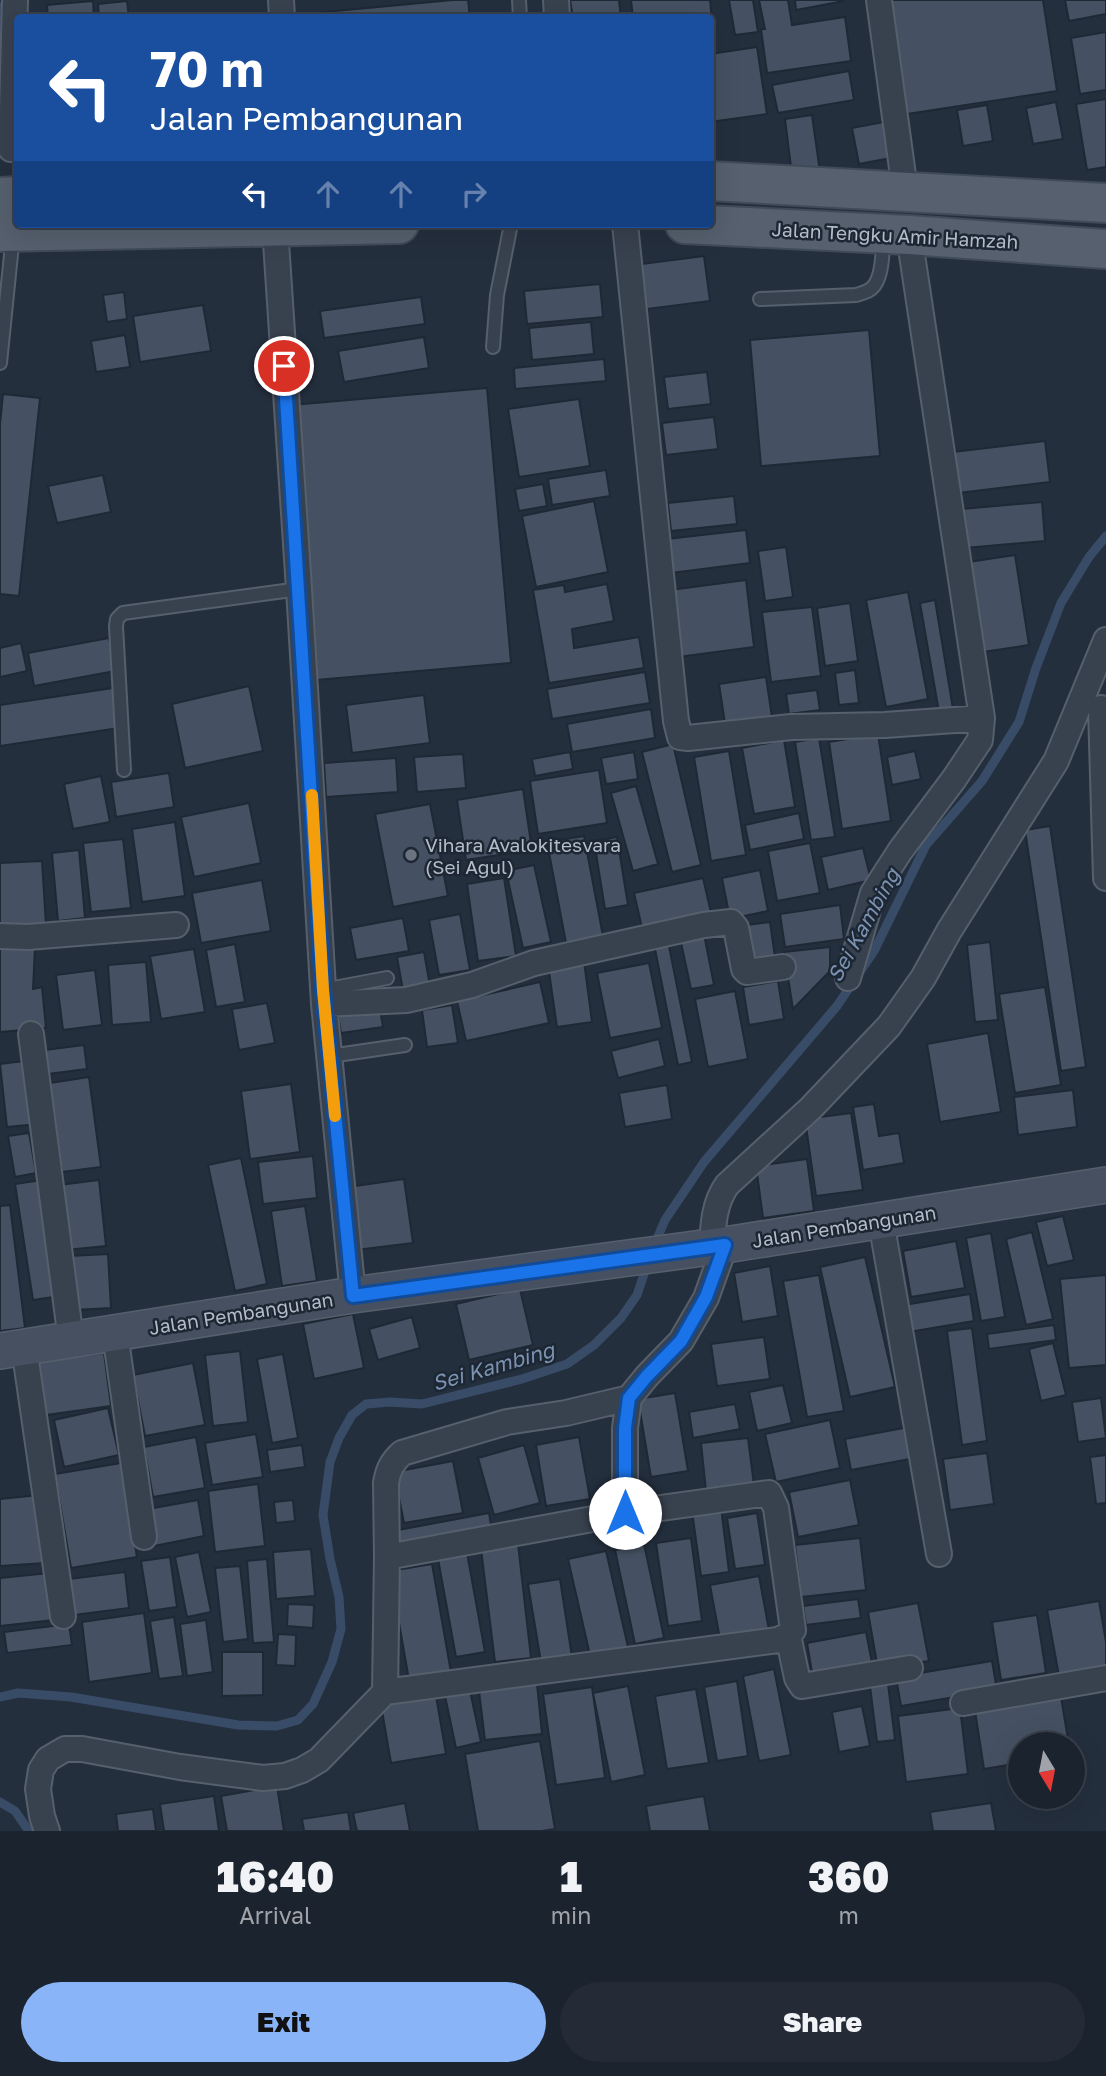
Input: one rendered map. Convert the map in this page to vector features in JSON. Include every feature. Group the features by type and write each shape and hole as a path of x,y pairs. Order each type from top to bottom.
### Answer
{"main road":[{"path":"714,181 1106,202"},
{"name":"Jalan Tengku Amir Hamzah","path":"714,225 897,234 1106,249"}],"street":[{"path":"879,0 905,191"},
{"path":"11,149 14,37"},
{"path":"275,228 324,997 353,1296"},
{"path":"625,228 676,720 680,737 792,727 885,725 982,718"},
{"path":"848,978 873,893 980,740 982,718 897,234"},
{"path":"625,1513 625,1428 629,1398 681,1341 706,1297 707,1247 720,1195 727,1185 811,1108 881,1035 923,978 949,931 1056,761 1106,640"},
{"path":"1101,708 1106,878"},
{"path":"324,997 406,1000 472,985 534,964 704,925 731,922 736,928 744,969 747,972 783,967"},
{"path":"0,936 28,937 176,925"},
{"path":"31,1034 71,1340"},
{"name":"Jalan Pembangunan","path":"12,1349 353,1296 881,1221 1106,1185"},
{"path":"881,1221 939,1554"},
{"path":"115,1333 144,1537"},
{"path":"12,1349 63,1616"},
{"path":"385,1692 386,1483 393,1462 402,1453 507,1422 566,1413 629,1398"},
{"path":"47,1831 38,1789 41,1770 48,1759 65,1749 82,1749 180,1767 263,1778 285,1776 303,1770 319,1760 385,1692 779,1640 793,1628 776,1508 769,1493 625,1513 387,1557"},
{"path":"788,1635 797,1678 802,1686 910,1668"},
{"path":"962,1703 1106,1678"}],"lane":[{"path":"0,363 8,214"},
{"path":"493,347 497,295 510,228"},
{"path":"760,299 856,295 869,291 875,286 897,234"},
{"path":"124,770 116,626 122,613 299,589"},
{"path":"324,997 387,978"},
{"path":"330,1056 405,1045"}],"building":[{"path":"468,0 470,14 314,14"},
{"path":"570,0 619,0 621,14 572,14"},
{"path":"631,0 710,0 711,14 633,14"},
{"path":"729,0 753,0 758,32 735,35"},
{"path":"759,0 788,0 792,25 845,17 851,61 767,73 761,29 765,29"},
{"path":"795,0 844,0 844,1 796,10"},
{"path":"890,0 1043,0 1057,91 907,114"},
{"path":"1065,0 1106,0 1106,14 1069,21"},
{"path":"93,1 94,14 48,14 47,5"},
{"path":"127,1 129,14 99,14 98,4"},
{"path":"1106,32 1106,90 1080,94 1071,38"},
{"path":"757,47 767,114 714,121 714,53"},
{"path":"849,71 854,100 778,113 772,85"},
{"path":"1106,99 1106,167 1087,170 1076,104"},
{"path":"1056,102 1063,139 1033,144 1026,108"},
{"path":"987,105 993,141 963,146 957,110"},
{"path":"812,115 820,172 792,175 785,119"},
{"path":"889,121 896,157 859,164 852,128"},
{"path":"704,256 710,301 639,310 634,265"},
{"path":"600,284 603,317 527,324 524,291"},
{"path":"124,292 127,319 107,322 103,295"},
{"path":"421,297 425,324 324,338 320,311"},
{"path":"203,305 211,351 140,362 133,316"},
{"path":"591,322 594,354 532,360 529,328"},
{"path":"869,330 880,456 761,466 750,340"},
{"path":"125,335 130,367 96,372 91,341"},
{"path":"424,337 429,368 344,382 338,351"},
{"path":"604,359 606,381 515,389 514,368"},
{"path":"707,372 711,404 668,409 664,377"},
{"path":"487,388 511,663 316,680 292,405"},
{"path":"3,394 40,398 19,596 0,594 0,424"},
{"path":"579,399 590,466 519,477 508,409"},
{"path":"714,417 718,449 666,455 662,423"},
{"path":"1045,441 1050,482 950,494 945,453"},
{"path":"606,470 610,496 552,505 548,479"},
{"path":"103,475 111,512 57,523 48,486"},
{"path":"543,484 547,506 519,511 515,489"},
{"path":"734,496 737,524 671,531 668,503"},
{"path":"594,501 608,572 536,587 522,516"},
{"path":"1042,502 1045,541 965,548 962,509"},
{"path":"746,530 750,563 671,573 667,539"},
{"path":"786,547 793,597 765,601 758,551"},
{"path":"1015,555 1029,645 976,653 962,563"},
{"path":"746,580 754,647 678,657 670,590"},
{"path":"607,584 614,621 572,629 574,648 639,637 644,668 549,683 533,590 564,585 565,592"},
{"path":"908,592 928,699 886,707 866,600"},
{"path":"935,600 953,709 939,712 920,603"},
{"path":"850,603 858,661 825,666 817,608"},
{"path":"812,607 821,676 771,682 762,612"},
{"path":"109,638 115,671 34,686 28,653"},
{"path":"21,643 27,671 0,677 0,648"},
{"path":"855,670 859,703 839,705 835,673"},
{"path":"645,672 650,703 552,719 547,689"},
{"path":"766,677 772,717 725,724 719,684"},
{"path":"249,686 263,751 185,768 172,704"},
{"path":"113,688 119,728 0,746 0,705"},
{"path":"817,690 820,710 789,714 786,694"},
{"path":"424,695 430,743 352,753 346,705"},
{"path":"651,709 655,738 572,752 567,724"},
{"path":"878,734 891,821 842,829 829,742"},
{"path":"819,738 835,837 811,840 795,742"},
{"path":"784,740 795,807 754,814 742,748"},
{"path":"673,744 701,865 672,872 642,752"},
{"path":"729,751 746,855 711,861 694,757"},
{"path":"915,751 921,779 892,785 887,757"},
{"path":"570,752 573,769 535,776 532,759"},
{"path":"634,752 638,779 606,784 601,758"},
{"path":"463,754 466,788 417,792 414,757"},
{"path":"396,758 398,792 326,797 324,763"},
{"path":"599,770 607,823 538,834 530,781"},
{"path":"169,773 174,807 116,817 111,782"},
{"path":"101,776 110,822 73,829 64,784"},
{"path":"636,786 658,864 633,871 611,793"},
{"path":"523,789 532,850 466,860 457,800"},
{"path":"249,803 261,863 194,877 181,817"},
{"name":"Vihara Avalokitesvara (Sei Agul)","path":"430,804 448,896 393,907 375,814"},
{"path":"799,813 804,839 750,850 745,825"},
{"path":"175,822 185,896 142,902 132,829"},
{"path":"1050,826 1086,1067 1061,1071 1025,830"},
{"path":"584,836 603,936 566,943 547,842"},
{"path":"617,837 628,905 605,909 594,841"},
{"path":"123,839 131,908 91,912 83,843"},
{"path":"810,843 820,893 777,901 768,851"},
{"path":"863,848 871,880 828,890 821,857"},
{"path":"79,850 85,918 58,921 52,853"},
{"path":"42,861 46,925 0,928 0,863"},
{"path":"534,865 551,942 523,948 506,871"},
{"path":"760,870 768,911 730,919 722,878"},
{"path":"504,878 516,956 478,961 467,884"},
{"path":"703,878 712,917 643,932 634,893"},
{"path":"262,880 271,931 201,943 192,893"},
{"path":"840,905 844,939 785,947 780,914"},
{"path":"460,914 470,970 439,975 429,920"},
{"path":"403,918 409,951 356,960 350,928"},
{"path":"770,922 776,964 746,968 740,926"},
{"path":"704,934 714,985 691,989 680,938"},
{"path":"668,941 692,1062 678,1065 654,944"},
{"path":"990,942 998,1020 975,1022 967,945"},
{"path":"235,944 245,1002 216,1007 206,950"},
{"path":"0,945 35,947 33,989 42,987 46,1028 0,1032"},
{"path":"830,947 830,971 793,1009 784,952"},
{"path":"194,949 205,1012 161,1019 150,956"},
{"path":"424,952 430,986 403,991 397,957"},
{"path":"584,961 592,1022 557,1027 548,965"},
{"path":"146,962 151,1022 112,1025 108,965"},
{"path":"649,963 662,1028 610,1038 597,973"},
{"path":"95,970 102,1025 63,1030 56,975"},
{"path":"778,981 784,1019 749,1025 743,987"},
{"path":"540,982 549,1023 466,1041 457,1001"},
{"path":"1045,987 1061,1085 1015,1093 999,994"},
{"path":"735,991 748,1059 708,1067 695,999"},
{"path":"267,1003 275,1043 239,1050 232,1009"},
{"path":"452,1005 458,1043 427,1047 422,1010"},
{"path":"380,1009 383,1027 341,1033 338,1015"},
{"path":"988,1033 1001,1112 940,1122 927,1044"},
{"path":"659,1039 665,1066 618,1078 611,1051"},
{"path":"84,1045 87,1069 40,1075 37,1051"},
{"path":"32,1060 39,1124 7,1127 0,1064"},
{"path":"89,1077 101,1167 62,1172 50,1083"},
{"path":"291,1084 300,1152 250,1159 241,1091"},
{"path":"667,1085 672,1119 625,1127 619,1093"},
{"path":"1073,1090 1077,1127 1018,1135 1014,1097"},
{"path":"874,1104 879,1136 899,1133 904,1163 863,1170 853,1107"},
{"path":"851,1113 863,1190 816,1196 805,1119"},
{"path":"29,1133 36,1173 15,1177 8,1136"},
{"path":"313,1156 317,1198 263,1204 258,1162"},
{"path":"241,1158 267,1284 235,1291 208,1165"},
{"path":"807,1159 814,1211 763,1218 756,1166"},
{"path":"404,1179 413,1243 356,1250 348,1187"},
{"path":"42,1180 60,1296 33,1300 15,1184"},
{"path":"99,1180 106,1246 66,1250 59,1185"},
{"path":"10,1205 25,1328 0,1331 0,1206"},
{"path":"305,1206 317,1281 282,1286 271,1211"},
{"path":"1063,1216 1074,1260 1047,1266 1036,1222"},
{"path":"1032,1232 1053,1319 1026,1325 1006,1239"},
{"path":"991,1233 1005,1317 981,1321 966,1238"},
{"path":"956,1241 965,1288 911,1297 903,1251"},
{"path":"108,1254 111,1308 73,1310 70,1256"},
{"path":"865,1257 895,1387 850,1397 820,1267"},
{"path":"770,1266 778,1316 742,1322 734,1273"},
{"path":"819,1275 844,1411 807,1417 783,1281"},
{"path":"1106,1275 1106,1365 1069,1368 1060,1279"},
{"path":"520,1289 533,1345 469,1360 456,1304"},
{"path":"970,1294 974,1321 909,1332 904,1305"},
{"path":"353,1314 364,1368 314,1379 303,1324"},
{"path":"412,1317 420,1348 378,1360 369,1329"},
{"path":"1054,1325 1056,1340 989,1349 987,1334"},
{"path":"972,1328 987,1441 962,1445 947,1331"},
{"path":"764,1337 770,1379 717,1386 711,1344"},
{"path":"1053,1343 1066,1395 1041,1401 1029,1349"},
{"path":"240,1351 248,1422 213,1426 205,1355"},
{"path":"104,1353 111,1406 46,1415 39,1362"},
{"path":"283,1354 298,1438 272,1443 257,1359"},
{"path":"193,1363 205,1425 145,1436 133,1375"},
{"path":"783,1385 792,1423 757,1431 749,1392"},
{"path":"675,1393 688,1471 651,1477 638,1399"},
{"path":"1101,1398 1106,1438 1078,1442 1072,1402"},
{"path":"735,1404 740,1429 693,1438 689,1412"},
{"path":"108,1408 119,1455 64,1467 54,1420"},
{"path":"830,1420 840,1468 776,1482 765,1434"},
{"path":"909,1427 915,1458 851,1470 845,1439"},
{"path":"256,1434 263,1477 212,1485 205,1443"},
{"path":"196,1437 205,1488 153,1497 144,1447"},
{"path":"579,1437 590,1499 546,1506 536,1445"},
{"path":"748,1438 754,1485 706,1491 701,1443"},
{"path":"302,1445 305,1467 270,1472 267,1450"},
{"path":"524,1445 540,1503 494,1515 478,1458"},
{"path":"987,1453 994,1504 950,1510 943,1459"},
{"path":"1106,1455 1106,1503 1096,1504 1090,1457"},
{"path":"453,1461 463,1513 404,1523 394,1472"},
{"path":"121,1463 137,1557 71,1568 55,1474"},
{"path":"850,1480 859,1525 798,1537 789,1492"},
{"path":"258,1484 265,1546 215,1552 208,1491"},
{"path":"39,1495 45,1563 0,1566 0,1499"},
{"path":"198,1500 204,1536 154,1546 148,1509"},
{"path":"293,1500 295,1521 276,1523 274,1502"},
{"path":"721,1507 729,1572 701,1576 692,1511"},
{"path":"489,1513 492,1531 396,1549 393,1531"},
{"path":"757,1513 765,1565 735,1569 727,1518"},
{"path":"691,1538 702,1621 668,1626 656,1543"},
{"path":"860,1538 866,1590 801,1597 795,1545"},
{"path":"518,1544 531,1658 495,1662 481,1549"},
{"path":"644,1544 664,1638 635,1644 615,1550"},
{"path":"311,1549 315,1596 276,1599 273,1552"},
{"path":"606,1551 628,1647 590,1655 568,1559"},
{"path":"199,1552 211,1612 187,1617 175,1557"},
{"path":"467,1553 485,1652 456,1657 438,1559"},
{"path":"170,1557 177,1607 149,1611 141,1561"},
{"path":"267,1559 274,1642 253,1643 247,1561"},
{"path":"432,1564 452,1678 410,1686 390,1571"},
{"path":"240,1566 248,1639 223,1642 215,1568"},
{"path":"125,1572 129,1608 66,1616 61,1580"},
{"path":"49,1573 54,1620 0,1626 0,1578"},
{"path":"759,1576 769,1630 720,1639 710,1585"},
{"path":"560,1579 572,1657 541,1662 528,1584"},
{"path":"858,1599 861,1618 806,1625 803,1606"},
{"path":"1099,1601 1106,1642 1106,1669 1059,1676 1047,1610"},
{"path":"918,1603 929,1661 878,1669 868,1612"},
{"path":"288,1604 314,1605 313,1628 287,1626"},
{"path":"144,1613 152,1673 89,1682 82,1622"},
{"path":"1037,1615 1046,1673 1001,1680 992,1622"},
{"path":"174,1617 183,1676 159,1679 150,1621"},
{"path":"206,1620 213,1672 187,1676 180,1624"},
{"path":"69,1624 72,1645 7,1653 4,1632"},
{"path":"866,1632 873,1668 813,1678 807,1643"},
{"path":"278,1634 296,1635 295,1666 276,1665"},
{"path":"222,1652 263,1652 263,1695 222,1696"},
{"path":"992,1661 997,1690 901,1706 896,1677"},
{"path":"774,1669 791,1755 759,1761 743,1676"},
{"path":"887,1676 895,1740 877,1742 869,1678"},
{"path":"737,1681 748,1756 717,1761 704,1687"},
{"path":"537,1684 542,1734 485,1740 479,1691"},
{"path":"628,1686 645,1775 611,1782 593,1693"},
{"path":"592,1687 605,1778 556,1785 543,1694"},
{"path":"696,1689 709,1763 667,1769 655,1696"},
{"path":"470,1691 481,1742 456,1748 445,1696"},
{"path":"436,1696 446,1754 391,1763 381,1705"},
{"path":"1061,1697 1067,1732 1008,1732 1008,1765 984,1769 975,1711"},
{"path":"862,1706 870,1746 839,1752 832,1712"},
{"path":"960,1708 968,1774 906,1782 898,1716"},
{"path":"540,1741 555,1829 478,1831 465,1754"},
{"path":"277,1786 284,1831 227,1831 221,1796"},
{"path":"214,1796 219,1831 164,1831 160,1804"},
{"path":"704,1796 710,1831 650,1831 646,1806"},
{"path":"405,1803 410,1831 357,1831 353,1813"},
{"path":"991,1803 996,1831 933,1831 930,1812"},
{"path":"153,1809 156,1831 118,1831 116,1814"},
{"path":"348,1812 351,1831 304,1831 302,1819"}],"waterway":[{"path":"0,34 4,5"},
{"name":"Sei Kambing","path":"654,1246 665,1220 704,1162 837,1006 874,951 926,845 982,781 1019,722 1061,603 1089,557 1106,536"},
{"name":"Sei Kambing","path":"0,1697 18,1693 71,1697 238,1725 277,1726 298,1720 313,1704 332,1662 341,1629 339,1597 323,1515 330,1462 352,1415 366,1404 422,1404 522,1379 567,1364 594,1345 621,1318 637,1295 647,1265"},
{"name":"Sei Kambing","path":"0,1802 15,1811 29,1831"}],"slow traffic":[{"path":"312,795 323,990 335,1116"}],"place":[{"name":"Vihara Avalokitesvara (Sei Agul)","path":"411,855"}],"route":[{"path":"284,366 323,990 353,1296 725,1245 706,1297 681,1341 629,1398 625,1428 625,1513"}]}
